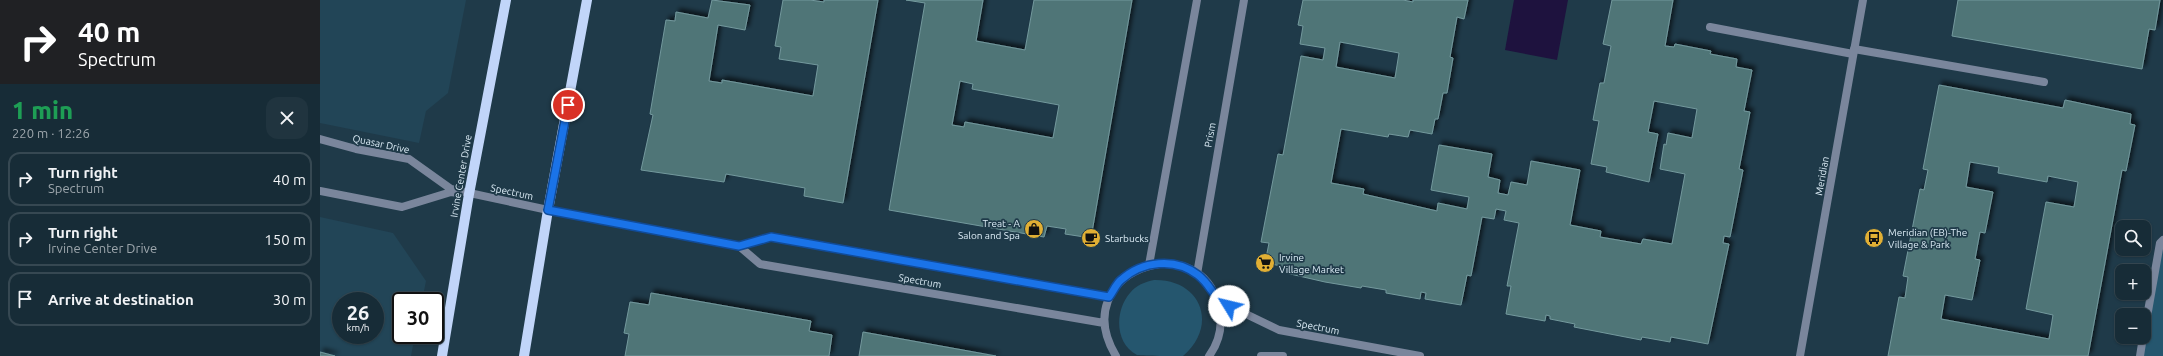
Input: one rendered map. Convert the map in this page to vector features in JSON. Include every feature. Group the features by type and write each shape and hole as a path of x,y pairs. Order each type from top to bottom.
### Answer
{"main road":[{"name":"Irvine Center Drive","path":"442,356 469,194 506,0"},
{"path":"524,356 548,210 586,0"}],"street":[{"path":"1149,265 1197,0"},
{"name":"Prism","path":"1196,274 1244,0"},
{"name":"Meridian","path":"1800,356 1863,0"},
{"path":"1710,27 2044,82"},
{"name":"Quasar Drive","path":"320,139 356,149 409,159 451,189 469,194"},
{"path":"320,191 402,207 452,192 469,194"},
{"name":"Spectrum","path":"469,194 739,246 771,237 1109,297"},
{"path":"2149,308 2160,243 2163,240"},
{"name":"Spectrum","path":"739,246 760,264 1104,323"},
{"path":"1116,356 1108,343 1104,323 1105,310 1109,297 1120,281 1133,271 1149,265 1166,263 1182,266 1196,274 1209,286 1217,300 1221,316 1220,333 1209,356"},
{"name":"Spectrum","path":"1217,300 1279,330 1420,356"},
{"path":"2140,356 2143,344"},
{"path":"1261,356 1283,356"}],"shaded area":[{"path":"320,0 466,0 448,93 426,111 419,143 320,123"},
{"path":"1514,0 1568,0 1557,60 1505,50"},
{"path":"320,217 393,233 426,281 424,292 392,292 392,344 413,344 411,356 320,356"},
{"path":"2163,240 2163,356 2140,356 2142,344 2151,344 2151,308 2150,308"},
{"path":"1154,280 1170,282 1183,287 1193,295 1200,306 1202,318 1200,331 1194,344 1183,356 1137,355 1129,350 1124,343 1119,326 1125,300 1132,290 1144,283"}],"building":[{"path":"712,0 750,5 745,30 718,25 709,81 722,83 722,80 813,96 818,65 779,59 781,47 775,46 783,0 810,0 824,2 824,0 878,0 843,203 804,196 805,188 726,174 724,182 641,170 653,115 650,114 666,20 675,21 676,12 708,18"},
{"path":"906,0 983,0 976,41 1025,50 1034,0 1132,0 1091,238 1065,234 1066,229 1047,226 1044,237 889,210 925,3","holes":["960,81 973,84 972,89 1059,105 1053,138 965,122 964,127 952,125"]},
{"path":"1303,0 1403,0 1413,2 1413,0 1468,0 1464,19 1457,17 1450,57 1453,58 1447,93 1443,93 1438,119 1435,119 1432,134 1410,130 1408,137 1389,134 1388,137 1341,129 1331,183 1364,189 1363,194 1437,211 1438,203 1467,209 1469,197 1431,190 1439,145 1492,154 1488,177 1500,180 1498,193 1508,195 1511,182 1527,185 1531,161 1580,170 1570,225 1601,231 1600,237 1641,244 1643,239 1672,244 1685,174 1660,169 1664,144 1666,145 1668,133 1692,138 1697,109 1654,101 1648,132 1658,134 1649,182 1606,172 1607,167 1591,164 1599,121 1593,120 1600,83 1604,83 1611,46 1603,44 1612,0 1673,0 1665,46 1674,47 1675,44 1711,51 1710,54 1737,59 1736,67 1752,70 1744,111 1750,112 1739,169 1743,170 1730,237 1724,236 1723,243 1729,244 1708,344 1671,337 1670,342 1642,337 1641,340 1574,327 1575,324 1550,319 1550,316 1546,315 1545,321 1506,314 1511,286 1507,286 1519,223 1504,220 1506,211 1496,209 1494,219 1482,217 1471,276 1467,275 1461,305 1425,299 1426,293 1421,292 1420,299 1386,293 1386,290 1362,286 1361,288 1325,282 1286,273 1287,267 1265,263 1269,243 1261,242 1278,154 1283,155 1301,56 1323,60 1325,48 1300,44 1303,26 1298,25","holes":["1340,42 1399,53 1395,78 1336,67"]},
{"path":"1958,0 2160,0 2155,30 2149,29 2142,69 1952,36"},
{"path":"1939,85 2063,108 2065,100 2131,114 2130,124 2135,125 2126,171 2122,170 2088,356 1888,356 1899,297 1905,298 1908,277 1903,276 1920,189 1924,190 1928,170 1923,169","holes":["1970,162 1999,167 1998,173 2047,182 2048,176 2078,182 2074,207 2046,202 2026,309 2053,315 2049,339 1941,319 1945,295 1972,300 1980,260 1975,259 1980,232 1985,233 1993,192 1966,187"]},
{"path":"651,293 811,321 809,331 832,335 829,356 625,356 629,334 624,333 630,302 649,305"},
{"path":"863,332 996,356 859,356"},
{"path":"320,352 335,356 320,356"}],"place":[{"name":"Treat - A Salon and Spa","path":"1034,229"},
{"name":"Starbucks","path":"1091,238"},
{"name":"Meridian (EB)-The Village & Park","path":"1874,238"},
{"name":"Irvine Village Market","path":"1265,263"}],"route":[{"path":"568,105 548,210 739,246 771,237 1109,297 1120,281 1133,271 1149,265 1166,263 1182,266 1196,274 1209,286 1217,300 1229,306"}]}
